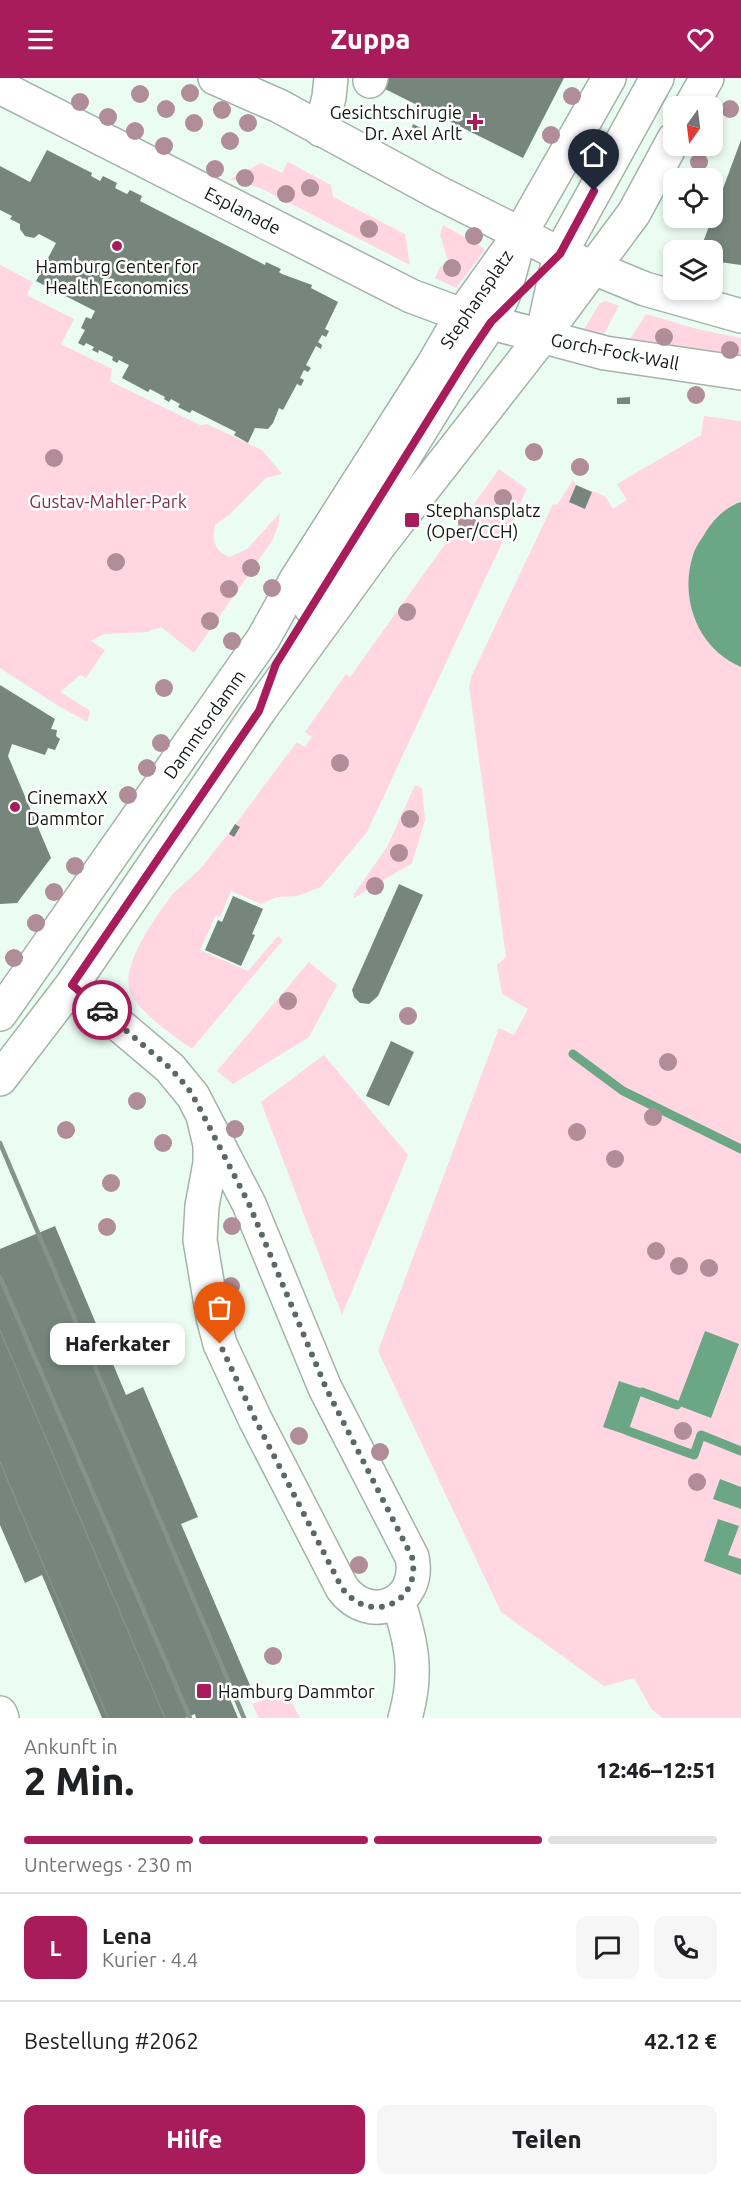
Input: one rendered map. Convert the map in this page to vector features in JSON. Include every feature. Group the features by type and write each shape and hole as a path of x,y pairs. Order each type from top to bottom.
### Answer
{"street":[{"path":"215,78 279,106 560,254 656,293 741,316"},
{"path":"243,78 279,106"},
{"path":"321,130 331,78"},
{"name":"Stephansplatz","path":"405,432 476,319 520,234 609,78"},
{"name":"Stephansplatz","path":"542,337 560,254 657,78"},
{"path":"697,96 707,78"},
{"name":"Esplanade","path":"0,87 398,290 476,319"},
{"name":"Stephansplatz","path":"447,457 542,337 634,213 665,156"},
{"name":"Stephansplatz","path":"405,432 433,365 476,319 560,254"},
{"name":"Gorch-Fock-Wall","path":"476,319 605,353 741,373"},
{"name":"Dammtordamm","path":"259,711 276,664 405,432"},
{"name":"Dammtordamm","path":"0,1014 263,639 296,580 405,432"},
{"name":"Dammtordamm","path":"0,1079 72,985 259,711 381,543 447,457"},
{"path":"72,985 170,1068 188,1088 249,1204 326,1388 412,1557 414,1567 407,1591 386,1607 373,1608 360,1605 348,1597 342,1588 255,1419 220,1344 200,1240 202,1206 210,1163 210,1145 204,1120"},
{"path":"398,1600 410,1638 413,1657 412,1688 405,1718"},
{"path":"0,1713 2,1718"}],"green space":[{"path":"288,162 331,185 333,197 405,234 410,265 260,188 230,179 261,163 282,173"},
{"path":"443,225 484,248 456,288 435,278 440,267 449,264 440,235"},
{"name":"Gustav-Mahler-Park","path":"0,265 33,282 27,295 74,319 61,344 112,369 110,381 200,425 207,424 262,450 282,474 266,478 229,515 215,525 215,545 220,552 230,557 247,549 280,513 272,541 194,653 161,627 147,632 104,634 91,641 105,650 86,678 80,675 60,692 89,710 87,722 0,668"},
{"path":"606,301 619,306 603,336 585,332 584,329 600,303"},
{"path":"646,314 697,329 741,338 741,363 629,341"},
{"path":"704,416 741,421 741,1718 663,1718 652,1710 634,1678 604,1686 501,1612 378,1351 499,1028 514,1035 528,1009 502,994 497,965 506,957 469,686 472,675 553,504 557,505 573,480 576,485 605,496 613,509 627,500 617,484 701,435"},
{"path":"499,469 527,489 367,832 321,887 297,896 277,897 261,904 231,891 220,917 216,915 200,950 248,971 278,936 283,940 192,1049 156,1022 132,997 128,978 142,940 172,895 205,863 297,742 305,747 312,737 305,732 346,674 350,677"},
{"path":"415,785 422,788 425,820 412,863 354,898 354,894 387,847"},
{"path":"309,962 337,985 309,1037 233,1084 217,1071"},
{"path":"324,1055 408,1155 342,1315 261,1102"},
{"path":"286,1692 300,1718 259,1718 252,1704"}],"shaded area":[{"path":"741,502 741,667 726,659 703,635 691,605 689,572 693,555 711,525 730,507"},
{"path":"705,1331 739,1344 711,1418 677,1405"},
{"path":"619,1381 643,1389 627,1435 603,1427"},
{"path":"720,1479 741,1487 741,1509 713,1499"},
{"path":"718,1519 739,1526 728,1555 741,1559 741,1575 704,1561"}],"building":[{"path":"382,78 564,78 523,158 381,87"},
{"path":"413,124 421,128 417,136 410,132"},
{"path":"741,140 741,265 723,263 723,240 704,240 708,228 723,228 723,188"},
{"path":"47,150 92,173 91,176 100,181 103,176 117,183 115,188 127,194 130,190 142,196 140,201 265,265 266,262 281,269 279,272 282,274 312,285 311,288 338,302 325,329 329,331 326,337 322,335 318,342 322,345 321,349 316,346 306,365 311,368 308,372 304,370 300,378 304,380 301,386 297,384 283,410 279,408 268,429 255,428 248,443 234,435 236,432 192,410 190,413 178,407 180,404 171,399 169,402 164,399 165,397 150,389 148,392 122,378 129,365 119,360 117,363 112,360 113,357 99,350 98,353 92,350 94,347 86,343 84,346 78,343 85,330 81,328 86,317 91,319 95,311 36,281 56,243 39,234 34,238 25,236 20,229 20,224 10,219 12,216 0,210 0,166 30,182"},
{"path":"630,397 630,404 617,404 617,398"},
{"path":"576,485 592,492 585,509 569,502"},
{"name":"CinemaxX Dammtor","path":"0,685 55,719 51,729 57,730 56,736 60,739 55,750 48,748 45,755 12,744 8,756 51,858 17,903 0,904"},
{"path":"235,824 240,827 234,837 229,834"},
{"path":"399,884 423,895 378,996 369,1004 360,1003 354,997 352,990"},
{"path":"233,896 263,909 252,934 255,935 241,966 205,950 218,920 222,922"},
{"path":"391,1041 414,1052 389,1106 366,1096"},
{"path":"55,1226 126,1395 143,1387 198,1517 181,1524 252,1690 230,1699 238,1718 196,1718 195,1714 185,1718 102,1718 42,1575 25,1583 0,1525 0,1249"}],"waterway":[{"path":"573,1054 623,1091 741,1149"},
{"path":"642,1392 677,1405"},
{"path":"628,1431 694,1455 701,1435 741,1451"}],"tram line":[{"path":"0,1330 165,1718"},
{"path":"0,1462 108,1718"}],"railway":[{"path":"0,1143 244,1718"},
{"path":"0,1277 190,1718"}],"way so far":[{"path":"102,1010 170,1068 188,1088 249,1204 326,1388 412,1557 414,1567 412,1580 407,1591 398,1600 386,1607 373,1608 360,1605 348,1597 255,1419 220,1344"}],"place":[{"name":"Gesichtschirugie Dr. Axel Arlt","path":"475,122"},
{"name":"Hamburg Center for Health Economics","path":"117,246"},
{"name":"Stephansplatz (Oper/CCH)","path":"412,520"},
{"name":"CinemaxX Dammtor","path":"15,807"},
{"name":"Haferkater","path":"220,1344"},
{"name":"Hamburg Dammtor","path":"204,1691"}],"route":[{"path":"102,1010 72,985 259,711 276,664 456,373 491,322 560,254 594,191"}]}
